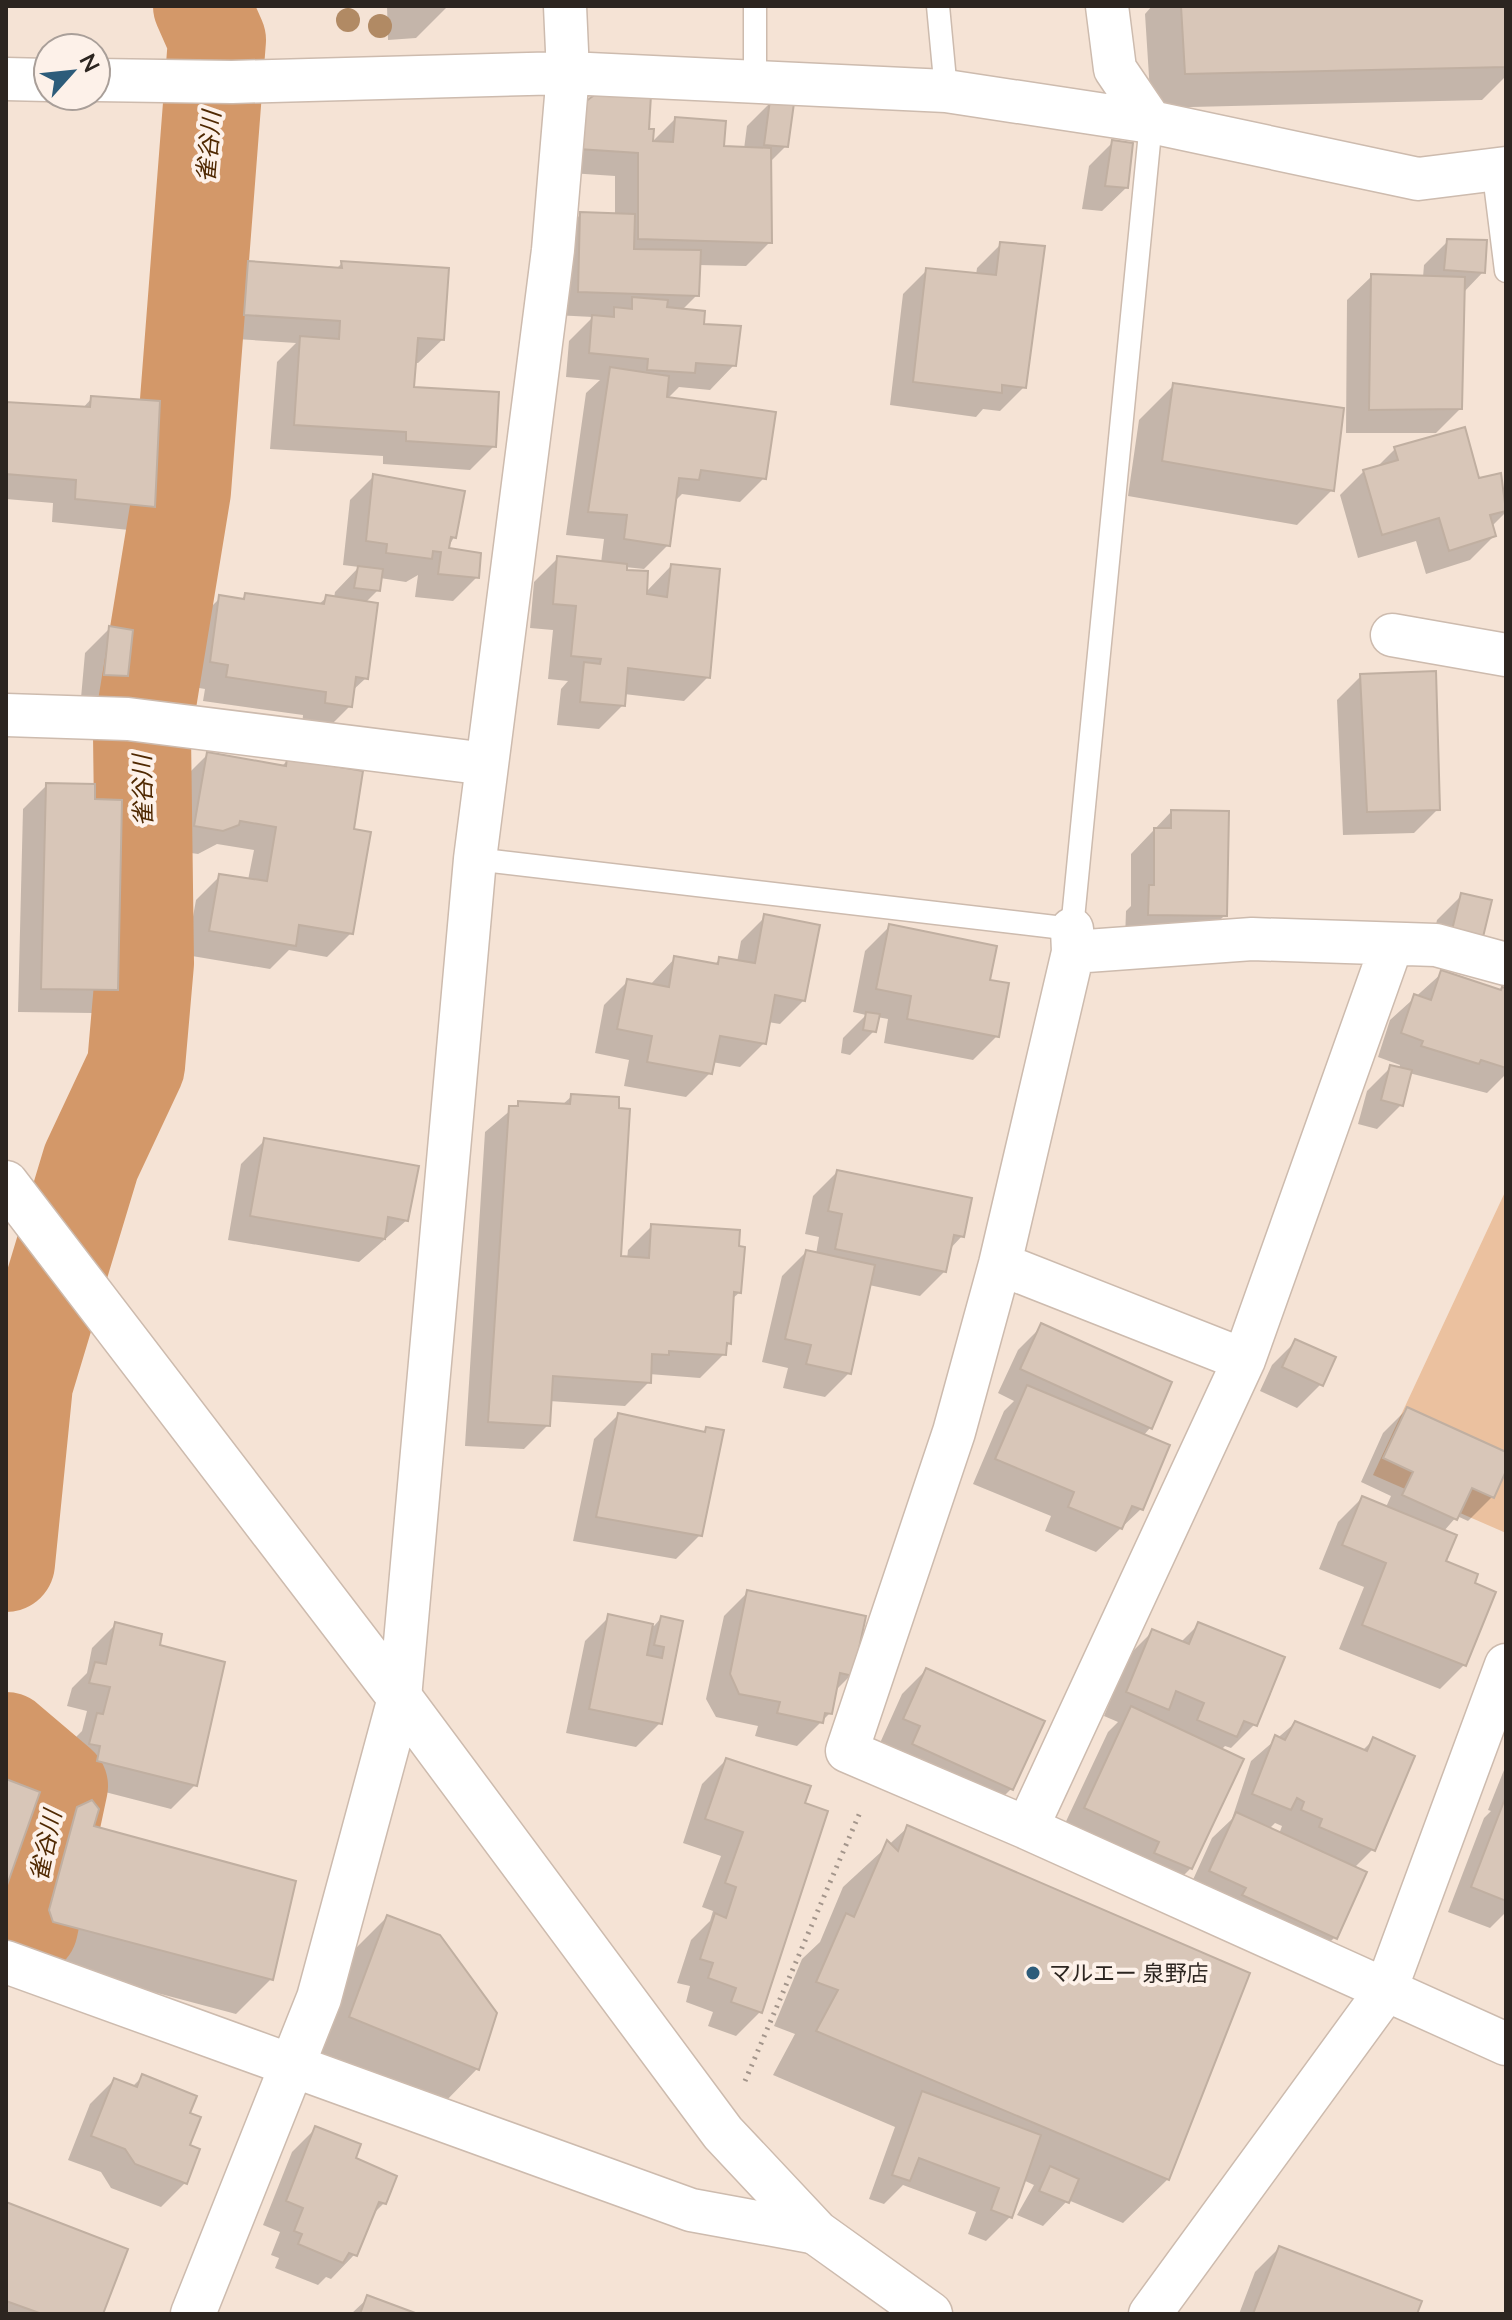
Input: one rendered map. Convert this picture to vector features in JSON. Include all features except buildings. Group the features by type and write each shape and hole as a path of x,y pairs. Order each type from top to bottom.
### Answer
{"street":[{"path":"193,2314 319,1998 400,1698 475,859 553,250 568,73 565,6"},
{"path":"1107,6 1115,69 1151,122"},
{"path":"112,80 232,82 568,73 755,79 946,91 1151,122 1418,179 1500,168"},
{"path":"6,79 32,80"},
{"path":"1392,635 1506,655"},
{"path":"6,715 128,719 487,764"},
{"path":"1506,964 1436,945 1252,939 1073,941 1000,1264 954,1432 847,1751 1027,1828 1506,2044"},
{"path":"1027,1828 1244,1360 1392,944"},
{"path":"16,1196 400,1698 723,2133 817,2233 930,2314"},
{"path":"1000,1264 1244,1360"},
{"path":"1150,2314 1385,1992 1506,1665"},
{"path":"6,1962 691,2210 817,2233"}],"lane":[{"path":"755,6 755,79"},
{"path":"938,6 946,91"},
{"path":"475,859 1073,941 1151,122"},
{"path":"1500,168 1506,271"}],"path":[{"path":"723,2133 880,1765"}],"shaded area":[{"path":"1506,1190 1506,1533 1373,1475"}],"waterway":[{"name":"雀谷川","path":"6,1563 24,1384 91,1162 136,1066 145,963 142,735 182,491 217,40 202,6"},
{"name":"雀谷川","path":"6,1741 59,1786 29,1927"}],"place":[{"name":"マルエー 泉野店","path":"1033,1973"}]}
